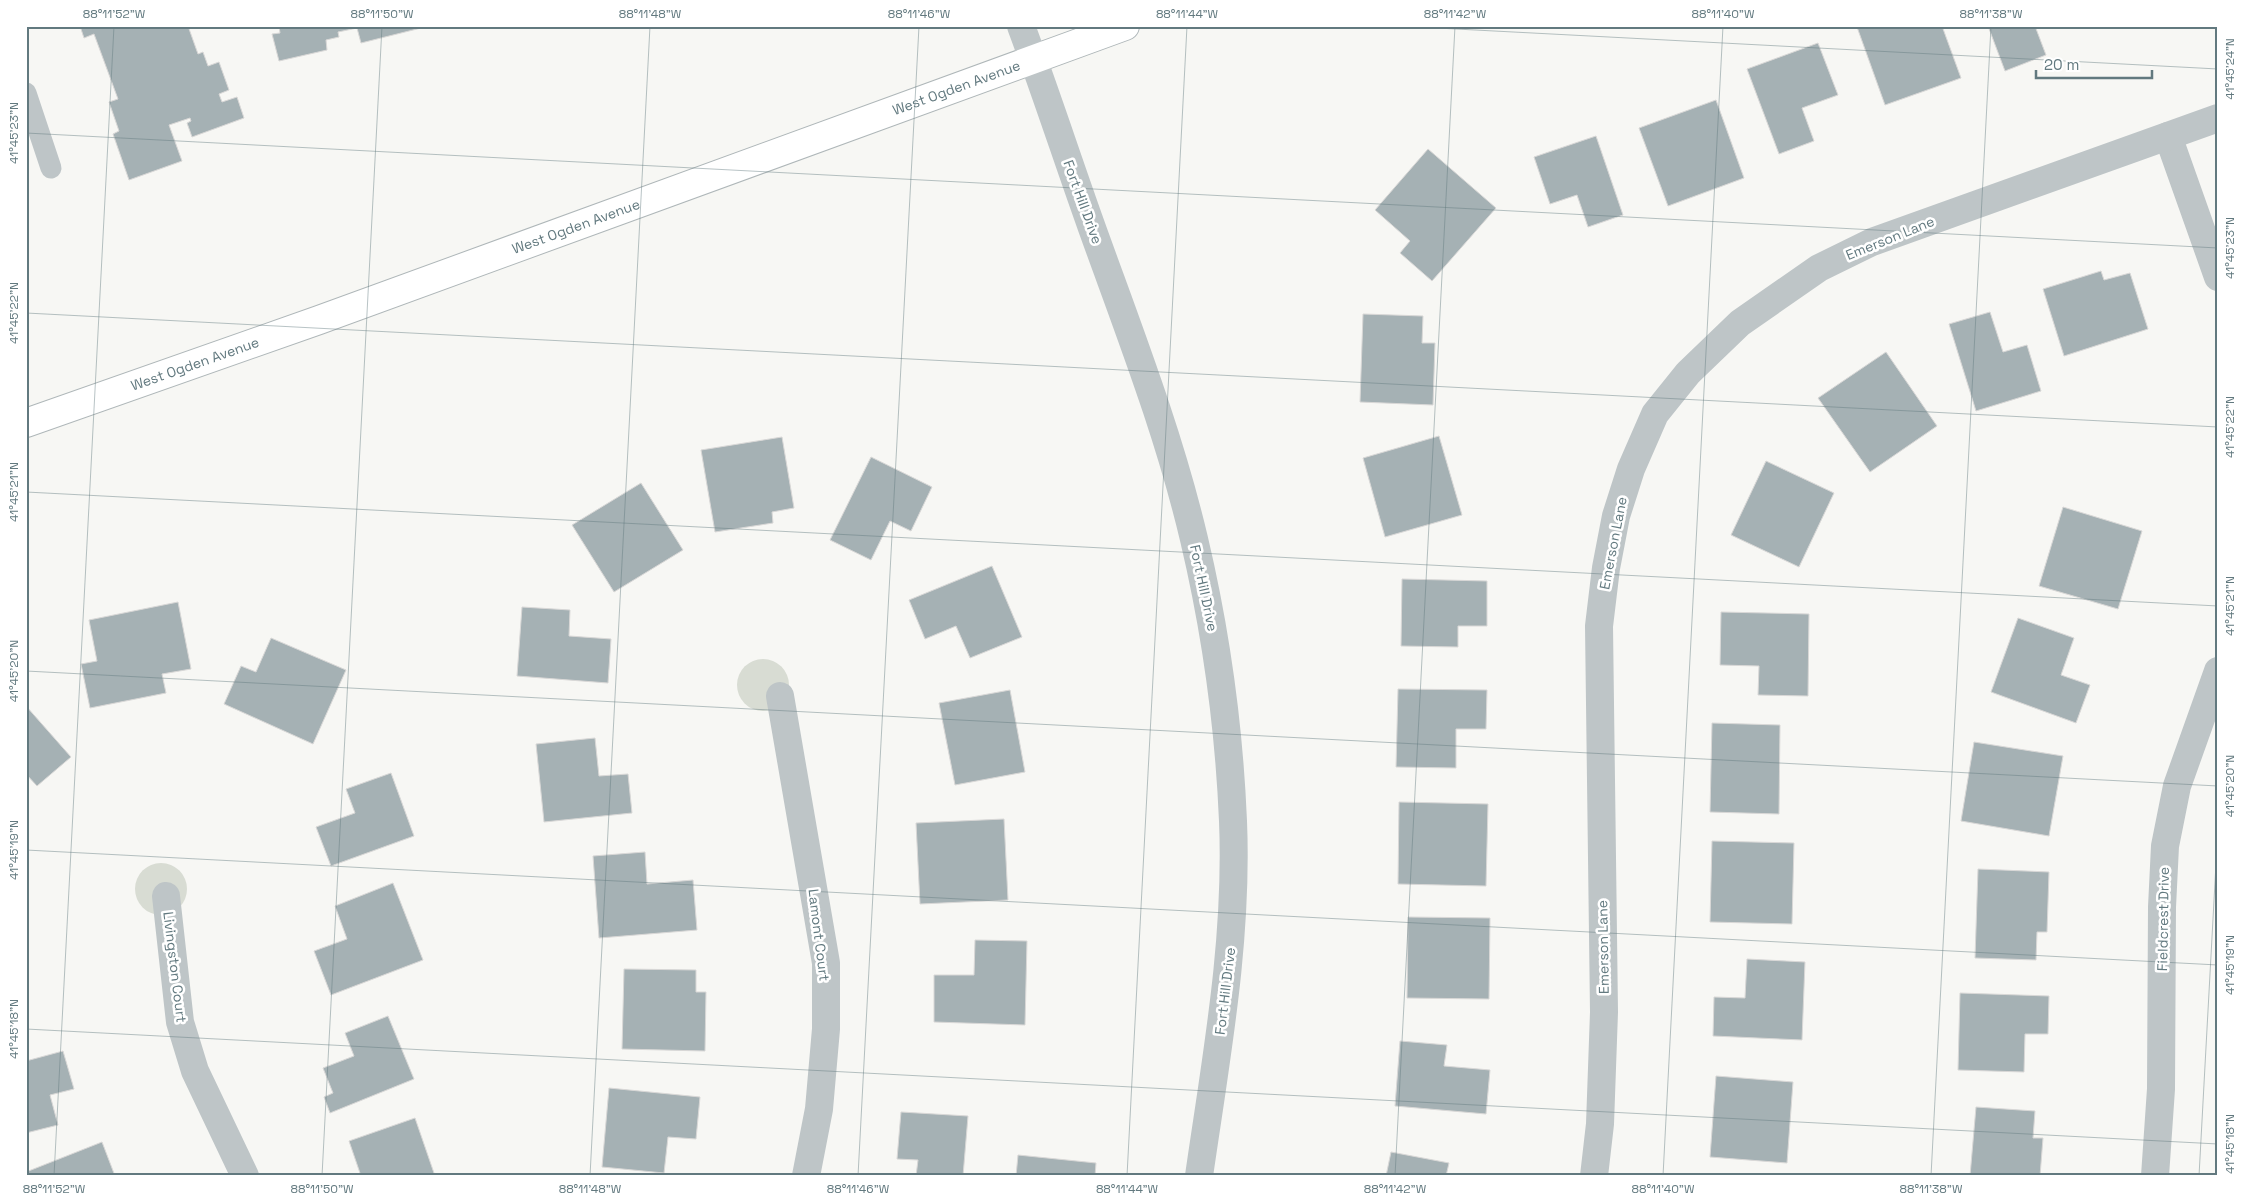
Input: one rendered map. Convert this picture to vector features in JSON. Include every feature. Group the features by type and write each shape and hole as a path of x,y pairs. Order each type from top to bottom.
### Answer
{"main road":[{"name":"West Ogden Avenue","path":"26,423 328,316 1125,26"}],"street":[{"name":"Fort Hill Drive","path":"1021,26 1154,403 1194,538 1216,643 1225,709 1233,823 1233,917 1227,987 1199,1176"},
{"name":"Emerson Lane","path":"1594,1176 1600,1124 1604,1012 1599,626 1606,568 1616,516 1631,469 1655,414 1688,373 1740,323 1819,268 1872,242 2218,118"},
{"path":"2168,136 2218,277"},
{"name":"Fieldcrest Drive","path":"2156,1176 2161,1089 2162,907 2165,846 2177,786 2218,671"},
{"name":"Lamont Court","path":"780,696 826,963 826,1029 819,1108 806,1176"},
{"name":"Livingston Court","path":"166,896 180,1022 195,1071 245,1176"}],"lane":[{"path":"26,94 51,168"}],"shaded area":[{"path":"758,659 768,659 782,666 789,680 789,690 782,704 768,711 758,711 748,707 741,700 737,690 737,680 741,670 748,663"},
{"path":"156,863 166,863 175,867 183,875 187,889 183,903 175,911 166,915 156,915 147,911 139,903 135,894 135,884 139,875 147,867"}],"building":[{"path":"80,26 188,26 198,54 203,52 208,66 219,62 229,90 219,94 222,102 237,97 244,118 192,137 187,123 191,121 190,118 169,125 182,161 129,180 113,134 119,131 109,102 118,99 94,34 84,38"},
{"path":"279,26 429,26 361,43 357,28 338,32 339,37 326,40 327,50 279,61 272,34 280,33"},
{"path":"1942,26 1961,78 1885,105 1857,27"},
{"path":"1988,26 2035,26 2046,55 2005,71"},
{"path":"1818,43 1838,95 1802,108 1814,141 1779,154 1747,69"},
{"path":"1716,100 1744,178 1668,206 1639,128"},
{"path":"1596,136 1623,215 1588,227 1577,195 1550,204 1534,157"},
{"path":"1428,149 1496,208 1432,281 1400,253 1410,241 1375,210"},
{"path":"2101,271 2104,280 2130,273 2148,329 2064,356 2043,289"},
{"path":"1990,312 2003,352 2027,345 2041,391 1976,411 1949,324"},
{"path":"1363,314 1423,316 1422,343 1435,343 1433,405 1360,402"},
{"path":"1886,352 1937,426 1870,472 1818,398"},
{"path":"1439,436 1462,515 1385,537 1363,458"},
{"path":"782,437 794,508 772,512 773,523 715,532 701,450"},
{"path":"871,457 932,487 911,531 890,521 871,560 830,540"},
{"path":"1766,461 1834,493 1799,567 1731,535"},
{"path":"641,483 683,550 614,592 572,525"},
{"path":"2063,507 2142,531 2118,609 2039,586"},
{"path":"992,566 1022,637 970,658 956,626 925,639 909,600"},
{"path":"1402,579 1487,581 1487,626 1458,626 1458,647 1401,646"},
{"path":"178,602 191,669 162,674 166,693 90,708 81,664 97,661 89,620"},
{"path":"522,607 570,610 569,636 611,639 608,683 517,676"},
{"path":"1721,612 1809,614 1808,696 1758,695 1759,666 1720,665"},
{"path":"2018,618 2074,638 2061,675 2090,685 2076,723 1991,692"},
{"path":"271,638 346,670 313,744 224,704 241,666 256,672"},
{"path":"1398,689 1487,690 1486,729 1456,729 1456,768 1396,767"},
{"path":"1010,690 1025,772 955,785 939,703"},
{"path":"26,706 71,757 37,786 26,774"},
{"path":"1712,723 1780,725 1779,814 1710,812"},
{"path":"595,738 599,776 628,774 632,813 544,822 536,744"},
{"path":"1974,742 2063,756 2049,836 1961,821"},
{"path":"391,773 414,836 331,866 316,827 355,813 346,789"},
{"path":"1399,802 1488,804 1486,886 1398,884"},
{"path":"1004,819 1008,900 920,904 916,823"},
{"path":"1712,841 1794,843 1792,924 1710,922"},
{"path":"645,852 647,884 693,880 697,930 599,938 593,856"},
{"path":"1978,869 2049,872 2047,932 2037,932 2036,960 1975,958"},
{"path":"393,883 423,960 331,995 314,951 347,939 335,906"},
{"path":"1408,917 1490,918 1489,999 1407,998"},
{"path":"975,940 1027,941 1025,1025 934,1022 934,975 974,975"},
{"path":"1747,959 1805,962 1802,1040 1713,1036 1714,997 1745,998"},
{"path":"624,969 696,970 696,992 706,992 705,1051 622,1049"},
{"path":"1960,993 2049,996 2048,1034 2025,1034 2024,1072 1958,1070"},
{"path":"388,1016 414,1079 330,1113 324,1097 333,1093 323,1068 354,1056 345,1033"},
{"path":"1400,1041 1447,1045 1444,1066 1490,1070 1486,1114 1395,1106"},
{"path":"63,1051 74,1089 50,1095 58,1125 26,1133 26,1061"},
{"path":"1716,1076 1793,1082 1787,1163 1710,1157"},
{"path":"609,1088 700,1097 696,1139 668,1137 664,1173 602,1167"},
{"path":"1976,1107 2035,1111 2033,1138 2043,1138 2040,1176 1970,1176"},
{"path":"901,1112 968,1116 963,1176 916,1176 918,1160 897,1159"},
{"path":"415,1118 435,1176 361,1176 349,1141"},
{"path":"102,1142 115,1176 26,1176 26,1172"},
{"path":"1391,1152 1449,1163 1446,1176 1386,1176"},
{"path":"1018,1155 1096,1163 1095,1176 1016,1176"}]}
